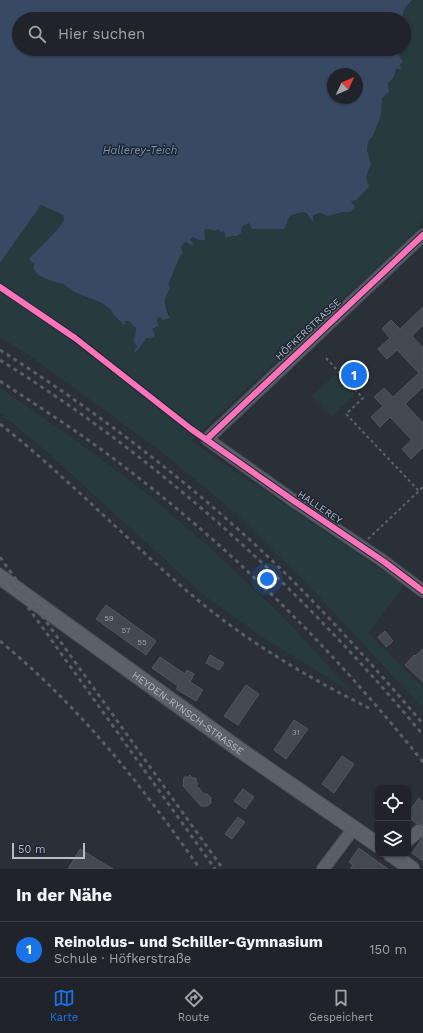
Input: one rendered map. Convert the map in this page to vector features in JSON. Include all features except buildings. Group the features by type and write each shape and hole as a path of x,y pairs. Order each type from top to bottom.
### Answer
{"main road":[{"name":"HEYDEN-RYNSCH-STRASSE","path":"0,577 240,750 375,843"},
{"path":"397,857 412,869"}],"street":[{"name":"HÖFKERSTRASSE","path":"207,439 423,235"},
{"name":"HALLEREY","path":"207,439 294,501 383,561 423,591"},
{"path":"324,869 354,828"},
{"path":"411,838 419,831"}],"path":[{"path":"326,358 363,398 346,414 419,491"},
{"path":"367,540 423,487"}],"green space":[{"path":"412,0 423,0 423,219 418,229 191,441 404,585 368,633 423,687 423,708 314,591 239,516 167,456 32,357 0,337 0,263 41,205 63,215 64,219 34,264 34,269 46,279 62,283 74,292 102,303 125,323 129,321 136,328 135,337 137,346 133,351 140,349 142,343 152,329 159,326 157,321 158,318 170,318 165,299 170,288 168,285 182,254 181,246 185,242 192,242 191,238 194,237 200,240 205,239 204,231 206,229 215,231 218,229 221,232 224,231 227,235 226,238 232,236 236,237 242,230 242,227 249,223 252,229 283,229 285,228 288,219 302,212 312,221 313,214 320,213 328,216 342,212 350,212 354,208 351,201 369,187 366,177 371,164 367,150 368,142 373,136 381,115 382,98 389,92 388,82 392,79 395,70 403,61 399,56 411,56 411,12 403,12 404,9"},
{"path":"336,374 355,394 332,416 312,396"},
{"path":"0,388 71,437 145,492 208,546 285,619 352,692 267,640 204,595 37,443 0,413"}],"water":[{"name":"Hallerey-Teich","path":"0,0 412,0 404,9 403,12 12,12 12,56 399,56 403,61 400,65 401,69 396,69 394,77 388,83 389,92 382,98 381,115 373,136 368,142 367,150 371,164 366,177 369,187 356,200 351,201 355,207 350,212 342,212 328,216 320,213 313,215 313,222 306,213 302,212 292,215 288,219 285,228 283,229 252,229 249,223 242,227 241,233 237,236 226,238 224,231 221,232 218,229 215,231 206,229 204,231 204,240 193,237 190,239 193,244 192,246 187,242 181,247 183,253 180,256 168,285 170,288 165,301 170,318 163,320 160,317 158,318 157,321 159,326 152,329 155,335 152,338 147,338 136,352 134,351 137,346 133,340 135,337 136,328 129,321 126,321 124,325 111,310 102,303 74,292 62,283 51,281 36,273 34,270 34,264 29,259 57,230 64,220 63,215 41,205 0,263"}],"tram line":[{"path":"0,577 375,845"},
{"path":"399,857 416,869"}],"railway":[{"path":"0,350 113,427 220,513 305,593 357,648 423,724"},
{"path":"0,360 117,440 173,484 226,530 328,629 377,681 423,735"},
{"path":"0,381 107,454 204,532 243,567 319,642 355,681 423,762"},
{"path":"0,424 76,489 174,580 219,617 239,632 281,659 324,685 369,708"},
{"path":"0,557 223,869"},
{"path":"0,568 215,869"},
{"path":"0,641 57,693 108,748 178,837 200,869"}],"cycle path":[{"path":"207,439 423,235"},
{"path":"0,287 75,338 191,429 383,561 423,591"}],"place":[{"name":"Reinoldus- und Schiller-Gymnasium","path":"354,375"}]}
